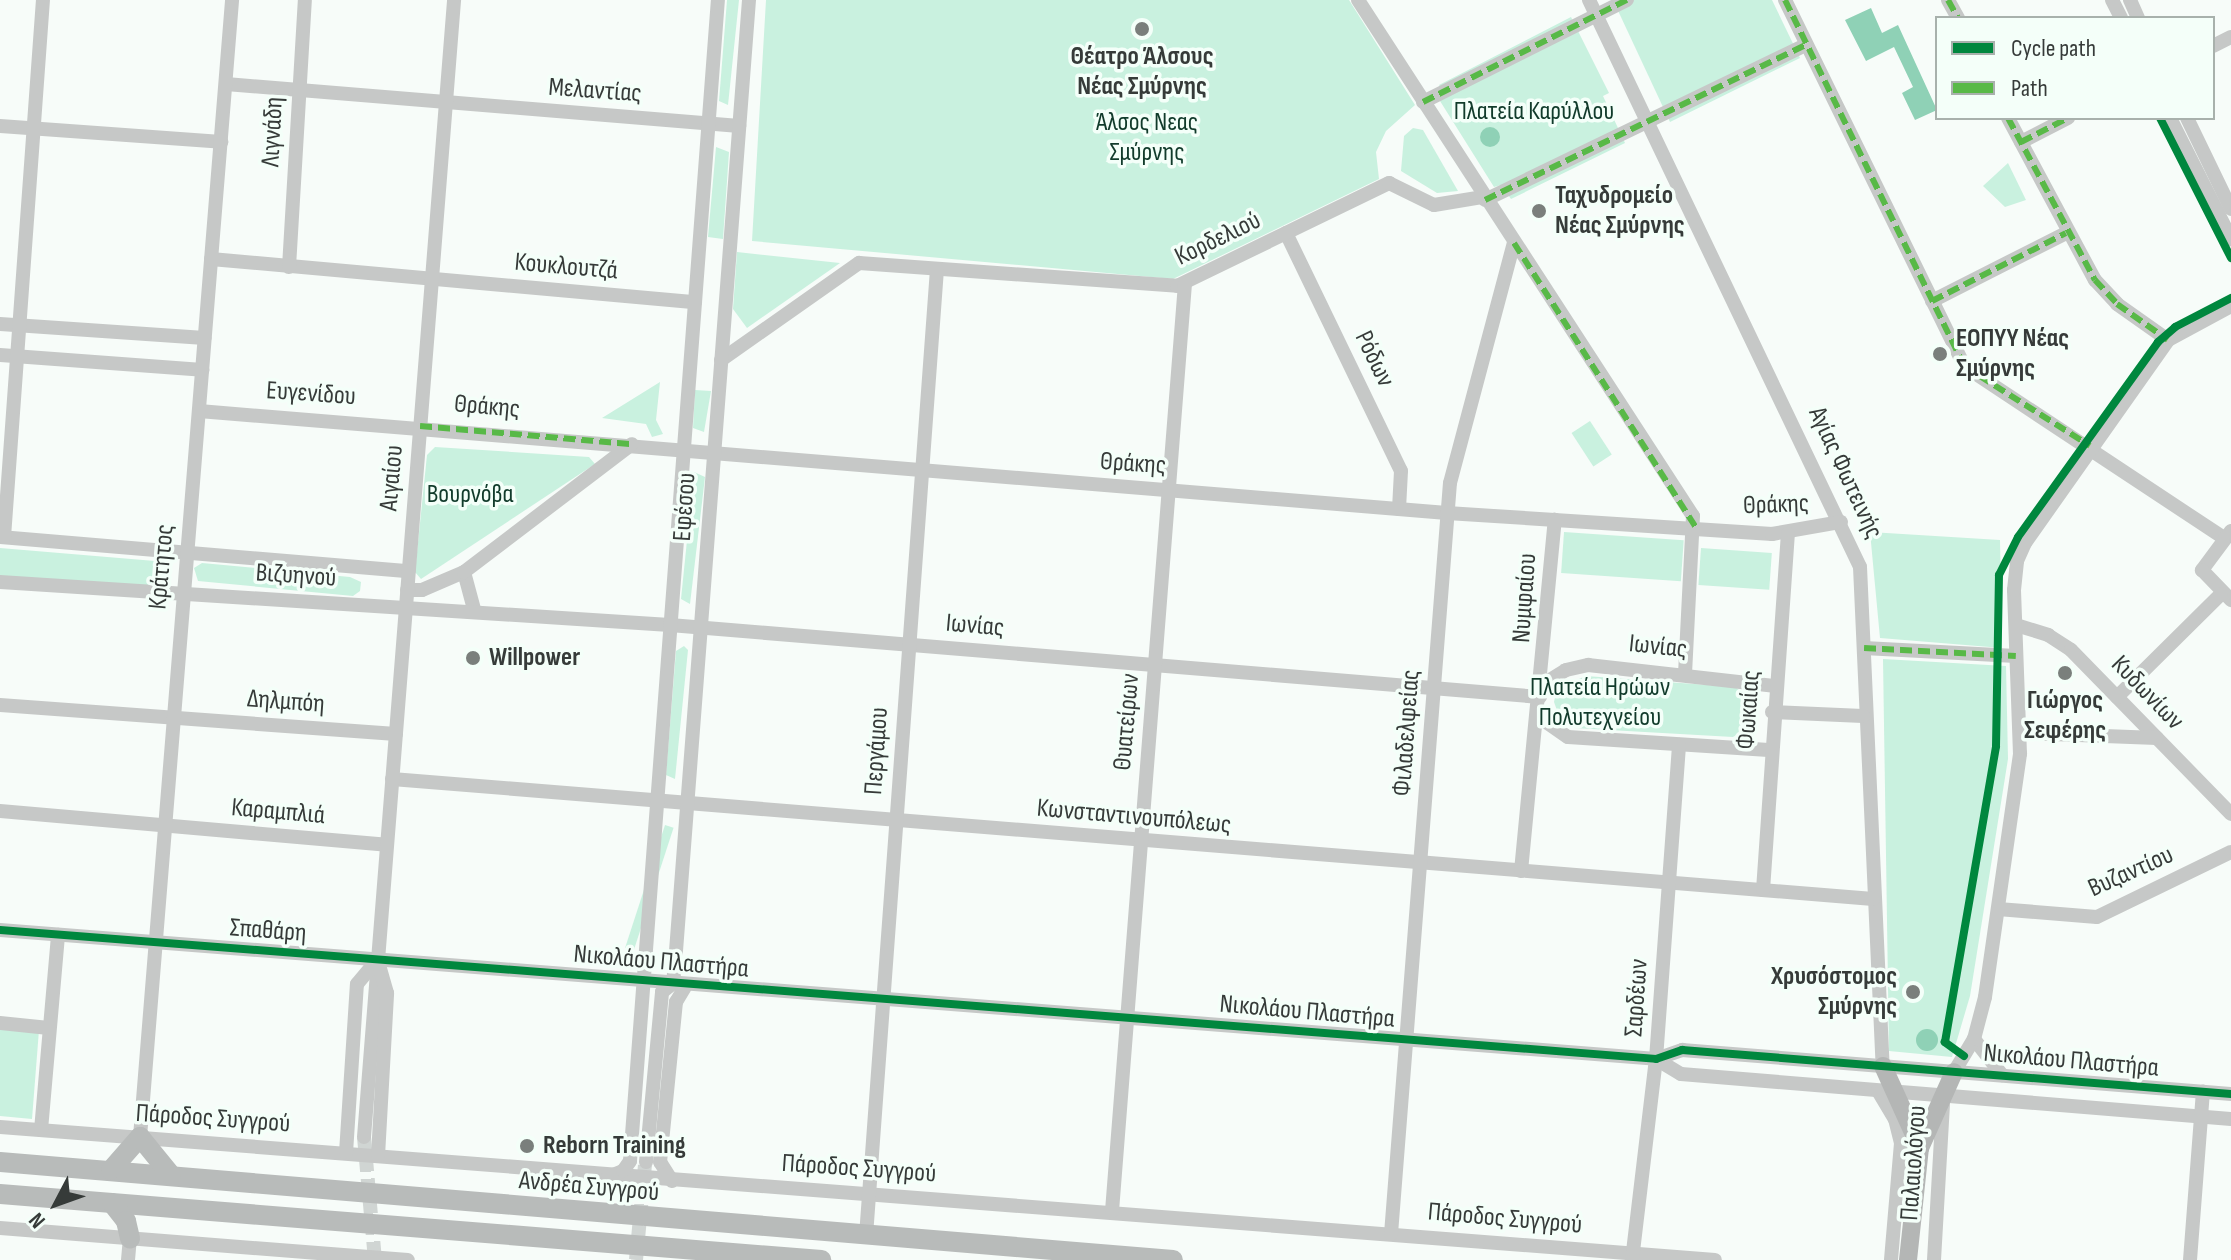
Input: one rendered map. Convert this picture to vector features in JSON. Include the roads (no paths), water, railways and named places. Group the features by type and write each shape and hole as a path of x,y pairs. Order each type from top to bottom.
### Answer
{"highway":[{"path":"111,1170 140,1137 171,1175"},
{"name":"Ανδρέα Συγγρού","path":"0,1162 1173,1260"},
{"name":"Ανδρέα Συγγρού","path":"0,1194 821,1260"},
{"path":"112,1203 126,1221 129,1250"},
{"path":"129,1250 135,1221 149,1206"}],"main road":[{"name":"Αγίας Φωτεινής","path":"1883,1066 1886,1092 1920,1148"},
{"name":"Παλαιολόγου","path":"1944,1096 1954,1072"},
{"path":"1908,1260 1920,1148 1944,1096"}],"street":[{"path":"2,537 22,326 43,0"},
{"name":"Κράτητος","path":"140,1137 232,0"},
{"name":"Λιγνάδη","path":"289,267 305,0"},
{"name":"Αιγαίου","path":"364,1137 454,0"},
{"name":"Εφέσου","path":"608,1178 623,1171 630,1161 718,0"},
{"name":"Εφέσου","path":"674,986 749,0"},
{"path":"1358,0 1696,528 1685,674"},
{"name":"Αγίας Φωτεινής","path":"1589,0 1860,567 1863,716 1883,1066"},
{"path":"1423,102 1627,0"},
{"path":"1785,0 1964,366 2227,534 2202,570 2226,597 2117,697"},
{"path":"1484,198 1806,45"},
{"name":"Μελαντίας","path":"226,84 739,126"},
{"path":"2009,120 2066,233 2105,293 2168,340"},
{"path":"2021,142 2064,120"},
{"path":"2171,120 2231,239"},
{"path":"2188,120 2231,209"},
{"path":"0,126 221,142"},
{"name":"Κορδελιού","path":"721,360 859,263 1185,284 1389,183 1434,205 1484,198"},
{"name":"Ρόδων","path":"1286,233 1401,471 1399,509"},
{"path":"1932,301 2066,233"},
{"name":"Φιλαδελφείας","path":"1391,1234 1409,1041 1447,513 1468,403 1514,243"},
{"name":"Κουκλουτζά","path":"211,259 695,302"},
{"name":"Περγάμου","path":"866,1236 937,270"},
{"name":"Θυατείρων","path":"1112,1211 1185,284"},
{"path":"1954,1072 1974,1039 1998,909 2022,733 2014,590 2025,543 2168,340 2231,306"},
{"path":"0,324 205,338"},
{"path":"0,355 202,370"},
{"name":"Ευγενίδου","path":"199,411 420,426"},
{"name":"Θράκης","path":"420,426 922,471 1447,513 1788,534 1841,522"},
{"path":"407,590 422,590 464,572 632,444"},
{"name":"Νυμφαίου","path":"1521,871 1539,717 1555,520"},
{"name":"Φωκαίας","path":"1763,890 1769,750 1788,534"},
{"name":"Βιζυηνού","path":"2,537 409,571"},
{"path":"464,572 474,610"},
{"name":"Βιζυηνού","path":"0,582 406,608"},
{"name":"Ιωνίας","path":"406,608 700,627 1435,688 1541,691 1566,670 1588,665 1774,686"},
{"name":"Κυδωνίων","path":"2016,625 2071,650 2231,814"},
{"path":"1864,648 2016,656"},
{"name":"Δηλμπόη","path":"0,705 396,734"},
{"path":"1772,712 1863,716"},
{"path":"1539,717 1568,737 1769,750"},
{"path":"2022,733 2157,738"},
{"name":"Σαρδέων","path":"1632,1257 1656,1059 1679,745"},
{"name":"Κωνσταντινουπόλεως","path":"392,779 1873,899"},
{"name":"Καραμπλιά","path":"0,811 387,845"},
{"name":"Βυζαντίου","path":"1998,909 2097,917 2231,852"},
{"name":"Σπαθάρη","path":"0,930 378,960"},
{"path":"41,1130 58,935"},
{"name":"Αιγαίου","path":"346,1153 357,984 378,960"},
{"name":"Αιγαίου","path":"378,960 387,993 378,1156"},
{"name":"Νικολάου Πλαστήρα","path":"378,960 644,980"},
{"path":"644,980 674,986"},
{"path":"646,1162 674,986"},
{"path":"672,1181 660,1162 676,1002 674,986"},
{"name":"Νικολάου Πλαστήρα","path":"674,986 1656,1059 1682,1050 2231,1094"},
{"path":"0,1023 49,1028"},
{"path":"1974,1039 2002,1075"},
{"name":"Νικολάου Πλαστήρα","path":"1656,1059 1681,1074 2231,1119"},
{"name":"Αγίας Φωτεινής","path":"1886,1092 1901,1143 1891,1260"},
{"path":"2190,1260 2203,1092"},
{"name":"Παλαιολόγου","path":"1934,1260 1944,1096"},
{"name":"Πάροδος Συγγρού","path":"0,1127 346,1153 608,1178 1112,1211 1632,1257 1715,1260"},
{"path":"0,1228 129,1250 398,1260"}],"tunnel":[{"path":"364,1137 375,1260"},
{"path":"636,1260 645,1165"}],"place":[{"name":"Θέατρο Άλσους Νέας Σμύρνης","path":"1142,29"},
{"name":"Ταχυδρομείο Νέας Σμύρνης","path":"1539,211"},
{"name":"ΕΟΠΥΥ Νέας Σμύρνης","path":"1940,354"},
{"name":"Willpower","path":"473,658"},
{"name":"Γιώργος Σεφέρης","path":"2065,673"},
{"name":"Χρυσόστομος Σμύρνης","path":"1913,992"},
{"name":"Reborn Training","path":"527,1146"}],"park label":[{"name":"Πλατεία Καρύλλου","path":"1534,112"},
{"name":"Άλσος Νεας Σμύρνης","path":"1147,138"},
{"name":"Βουρνόβα","path":"470,495"},
{"name":"Πλατεία Ηρώων Πολυτεχνείου","path":"1600,703"}]}
